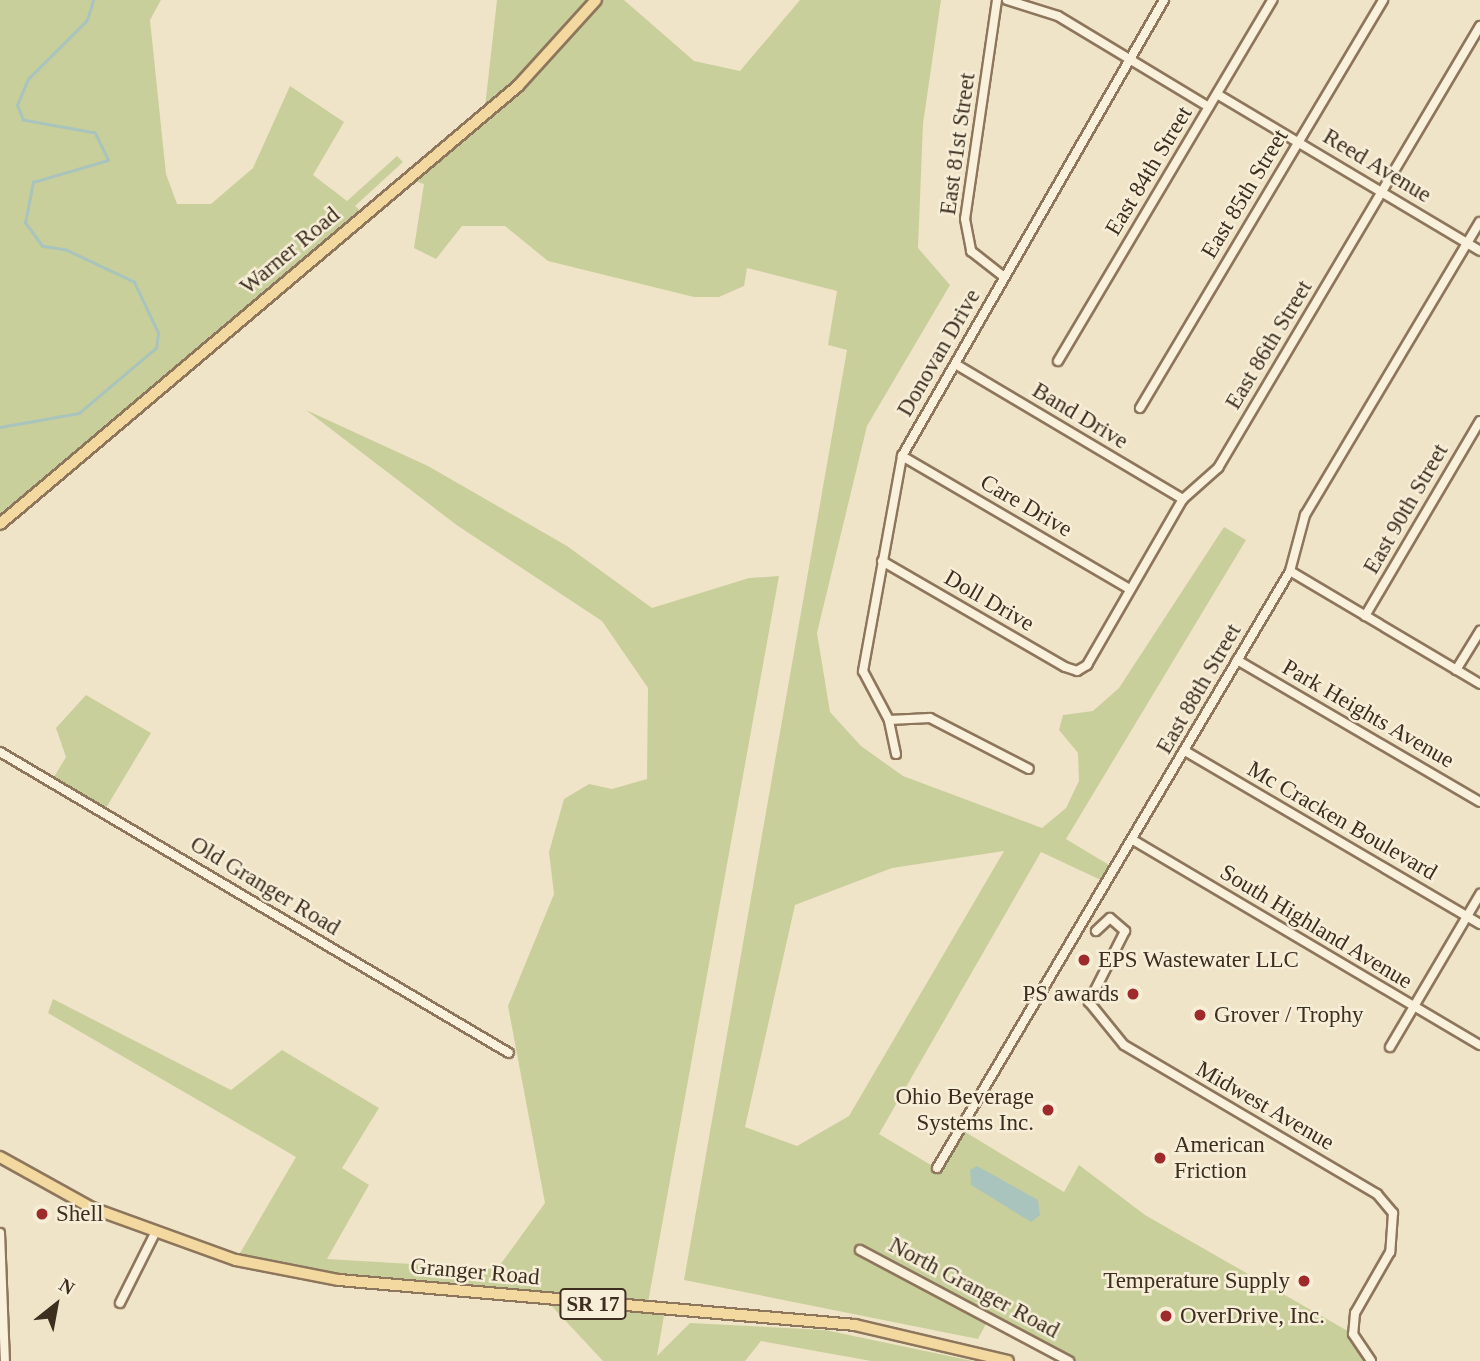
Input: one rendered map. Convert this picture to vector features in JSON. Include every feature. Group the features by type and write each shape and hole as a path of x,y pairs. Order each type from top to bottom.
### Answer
{"main road":[{"name":"Warner Road","path":"0,524 518,86 596,0"},
{"name":"Granger Road","path":"0,1157 154,1235 236,1260 339,1280 855,1325 1008,1361"}],"street":[{"name":"East 81st Street","path":"997,0 965,219 971,251 1004,277"},
{"path":"1007,0 1058,16 1209,107"},
{"name":"Donovan Drive","path":"896,754 889,720 863,671 902,456 957,365 1004,277 1164,0"},
{"name":"East 84th Street","path":"1058,361 1272,0"},
{"name":"East 85th Street","path":"1140,408 1383,0"},
{"name":"East 86th Street","path":"1077,671 1087,665 1183,499 1218,468 1480,26"},
{"name":"Reed Avenue","path":"1217,94 1480,251"},
{"name":"East 88th Street","path":"937,1168 1086,906 1133,840 1290,571 1305,515 1480,222"},
{"name":"Band Drive","path":"957,365 1183,499"},
{"name":"East 90th Street","path":"1365,616 1480,421"},
{"name":"Care Drive","path":"902,456 1130,589"},
{"name":"Doll Drive","path":"882,561 1077,671"},
{"path":"1290,571 1480,684"},
{"path":"1457,670 1480,631"},
{"name":"Park Heights Avenue","path":"1237,660 1480,802"},
{"path":"889,720 930,718 1029,769"},
{"name":"Mc Cracken Boulevard","path":"1185,751 1480,924"},
{"name":"Old Granger Road","path":"0,752 509,1053"},
{"name":"South Highland Avenue","path":"1133,840 1480,1045"},
{"path":"1390,1047 1480,894"},
{"name":"Midwest Avenue","path":"1096,931 1110,918 1125,930 1089,1002 1124,1045 1377,1194 1393,1213 1390,1252 1355,1313 1353,1334 1371,1361"},
{"path":"0,1233 5,1361"},
{"path":"120,1303 154,1235"},
{"name":"North Granger Road","path":"860,1250 1069,1361"}],"green space":[{"path":"0,0 161,0 150,20 166,174 177,204 211,204 253,168 290,86 344,122 313,175 347,201 397,156 403,162 355,206 366,215 0,524"},
{"path":"497,0 624,0 694,61 740,71 800,0 941,0 923,124 918,248 950,285 867,426 817,633 830,712 861,746 903,776 1042,828 1066,808 1079,781 1078,753 1059,730 1063,715 1093,711 1119,688 1224,527 1246,540 1066,839 1114,868 1105,882 1041,852 879,1134 936,1168 957,1127 1064,1192 1079,1165 1145,1215 1353,1334 1366,1361 1069,1361 988,1320 978,1339 684,1280 847,350 828,345 837,291 747,268 744,286 719,297 694,297 548,261 505,226 462,226 436,259 414,248 424,184 408,179 484,116","holes":["1004,851 849,1116 797,1146 745,1127 795,905 892,868"]},
{"path":"306,410 428,466 567,546 652,608 749,578 779,576 647,1308 665,1310 657,1356 690,1323 825,1330 973,1361 871,1361 761,1341 745,1361 603,1361 546,1300 339,1280 236,1260 296,1157 48,1013 53,999 231,1090 282,1050 379,1108 342,1168 369,1185 327,1259 497,1269 545,1203 508,1006 554,894 549,852 564,799 589,784 612,789 647,779 648,688 602,621 458,526"},
{"path":"86,695 151,733 103,813 51,782 66,757 56,728"}],"water":[{"path":"977,1166 1038,1200 1040,1215 1031,1222 971,1185 970,1170"}],"waterway":[{"path":"0,427 79,413 156,348 158,333 134,282 66,250 42,246 25,223 33,182 108,160 95,133 23,120 17,105 28,79 87,20 93,0"}],"place":[{"name":"EPS Wastewater LLC","path":"1084,960"},
{"name":"PS awards","path":"1133,994"},
{"name":"Grover / Trophy","path":"1200,1015"},
{"name":"Ohio Beverage Systems Inc.","path":"1048,1110"},
{"name":"American Friction","path":"1160,1158"},
{"name":"Shell","path":"42,1214"},
{"name":"Temperature Supply","path":"1304,1281"},
{"name":"OverDrive, Inc.","path":"1166,1316"}]}
